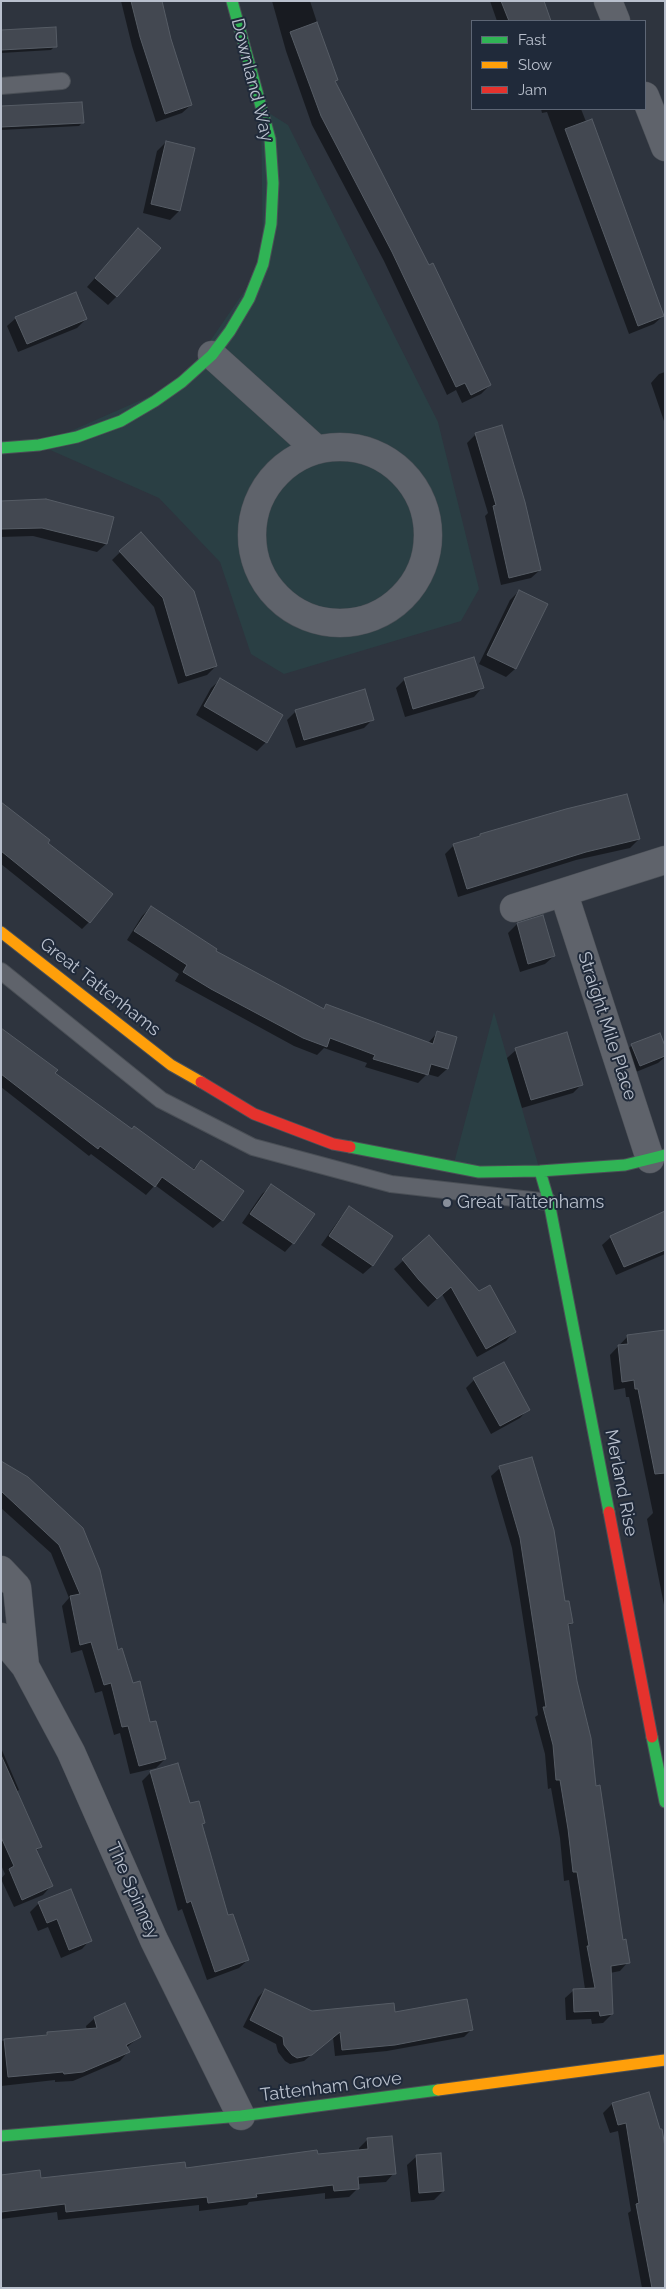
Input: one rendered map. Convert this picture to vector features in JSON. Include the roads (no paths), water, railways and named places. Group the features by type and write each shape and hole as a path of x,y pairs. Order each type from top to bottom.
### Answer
{"street":[{"name":"Downland Way","path":"1,448 39,445 77,437 121,421 182,382 212,355 249,299 264,264 271,224 270,139 232,1"},
{"path":"608,1 616,20"},
{"path":"646,99 665,147"},
{"path":"212,355 316,449 348,447 377,454 402,472 420,496 429,524 427,555 416,582 396,605 367,620 342,624 314,620 289,607 268,587 256,562 252,533 257,505 271,480 292,461 316,449"},
{"path":"514,908 564,894 665,860"},
{"name":"Straight Mile Place","path":"564,894 658,1157"},
{"name":"Great Tattenhams","path":"1,932 171,1065 254,1114 333,1144 479,1172 540,1171 625,1165 658,1157"},
{"name":"Merland Rise","path":"540,1171 549,1202 664,1791"},
{"name":"The Spinney","path":"1,1570 17,1587 25,1666"},
{"name":"The Spinney","path":"1,1637 25,1666 71,1752 154,1940 241,2116"},
{"name":"Tattenham Grove","path":"1,2136 241,2116 665,2060"}],"lane":[{"path":"1,86 62,81"},
{"path":"1,971 161,1100 252,1147 391,1184 549,1202"}],"place":[{"name":"Great Tattenhams","path":"447,1203"}]}
